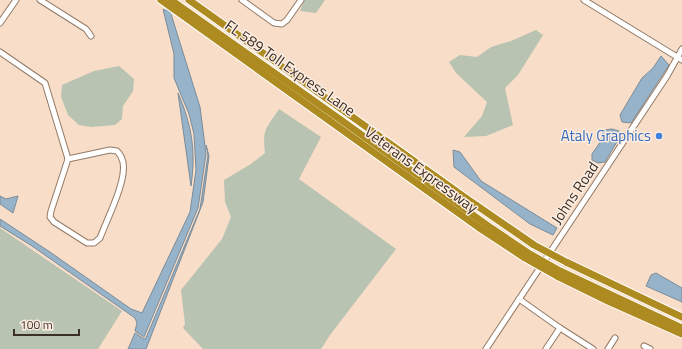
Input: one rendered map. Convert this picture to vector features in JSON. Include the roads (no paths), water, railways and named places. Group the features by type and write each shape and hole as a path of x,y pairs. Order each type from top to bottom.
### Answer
{"highway":[{"name":"Veterans Expressway","path":"161,0 182,11 478,227 608,302 682,334"},
{"path":"171,0 182,11"},
{"name":"Veterans Expressway","path":"189,0 534,245 566,262 682,317"},
{"path":"559,274 682,328"}],"street":[{"path":"0,23 16,0"},
{"path":"40,0 86,30 91,36"},
{"path":"242,0 274,23 282,24 287,20 301,0"},
{"path":"584,0 680,58"},
{"name":"Johns Road","path":"486,349 680,58 682,49"},
{"path":"0,52 45,83 68,159 50,217 54,222 87,243 94,243 100,238 121,185 123,163 117,151 110,150 68,159"},
{"path":"519,299 593,349"},
{"path":"546,349 560,328"},
{"path":"608,349 615,338"},
{"path":"644,346 650,349"}],"water":[{"path":"163,9 171,14 200,107 206,154 198,208 144,337 135,331 137,323 135,318 32,246 0,226 0,219 131,309 142,313 190,212 196,170 194,134 189,114 174,78 174,54"},
{"path":"661,56 669,65 631,123 622,122 620,115 642,78 653,68"},
{"path":"178,93 187,117 192,139 193,161 191,186"},
{"path":"612,129 619,131 621,135 605,162 598,163 592,160 592,154 601,141 603,130"},
{"path":"206,145 209,156 203,202 146,349 128,349 135,333 144,339 146,338 200,209 208,155"},
{"path":"453,150 460,152 481,181 557,228 553,235 530,224 454,167"},
{"path":"0,196 6,199 18,196 13,213 0,204"},
{"path":"656,273 682,288 682,302 646,286 651,275"}],"waterway":[{"path":"167,0 169,17"}],"place":[{"name":"Ataly Graphics","path":"659,136"}]}
